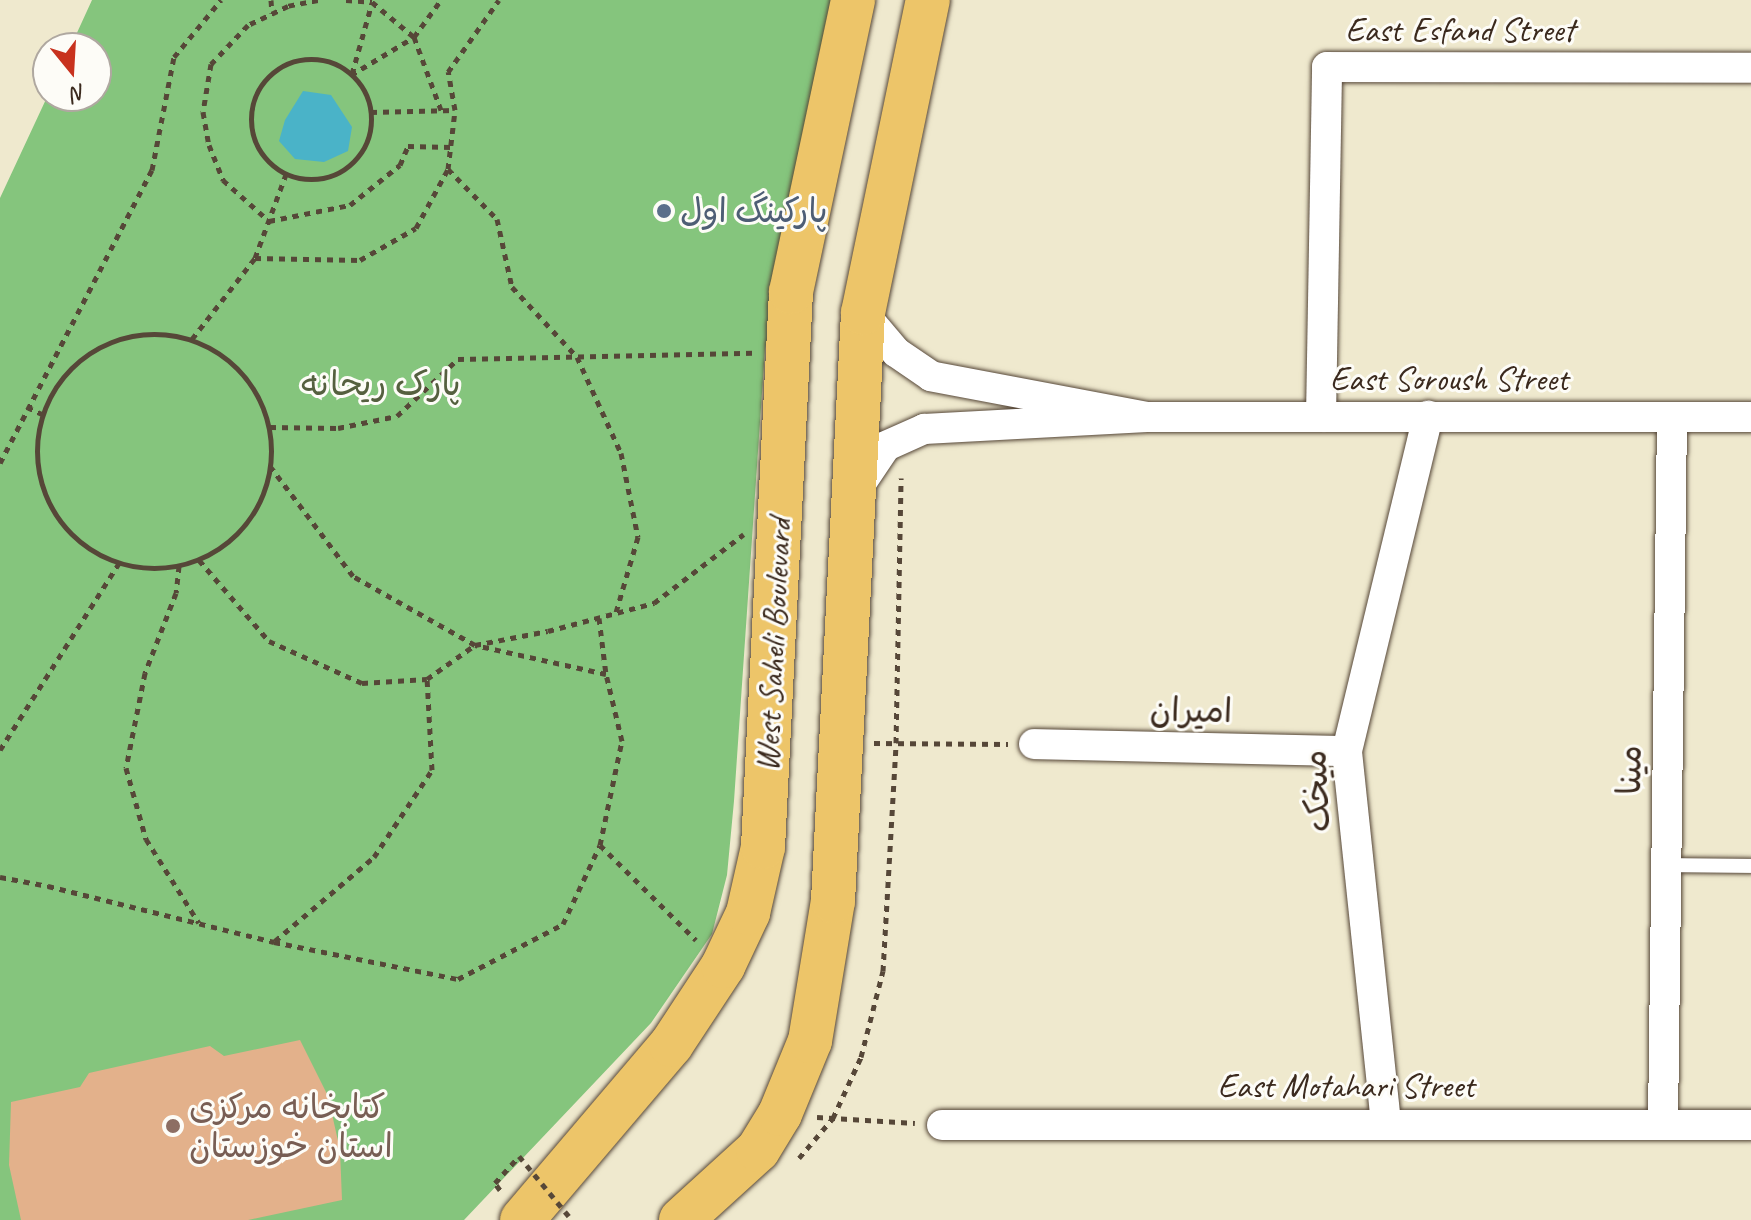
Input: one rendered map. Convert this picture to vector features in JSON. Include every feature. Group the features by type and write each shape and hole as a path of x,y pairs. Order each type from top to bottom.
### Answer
{"main road":[{"name":"West Saheli Boulevard","path":"522,1220 671,1045 723,966 748,913 763,847 791,292 853,0"},
{"path":"681,1220 758,1150 780,1114 810,1041 833,901 863,313 928,0"}],"street":[{"name":"East Esfand Street","path":"1321,417 1327,67 1751,68"},
{"path":"863,313 896,352 931,376 1147,417"},
{"name":"میخک","path":"1386,1123 1347,751 1428,416"},
{"path":"854,494 886,446 924,429 1147,417"},
{"name":"East Soroush Street","path":"1147,417 1751,417"},
{"name":"مینا","path":"1663,1124 1672,417"},
{"name":"امیران","path":"1034,744 1347,751"},
{"name":"East Motahari Street","path":"942,1125 1751,1125"}],"lane":[{"path":"1666,865 1751,866"}],"path":[{"path":"0,463 152,170 174,57 221,0"},
{"path":"271,0 272,13"},
{"path":"269,221 223,180 209,145 203,112 211,64 248,25 272,13 318,0"},
{"path":"346,0 373,1 414,37 441,110"},
{"path":"351,75 414,37 441,0"},
{"path":"255,258 360,260 416,228 448,169 455,110 448,72 499,0"},
{"path":"351,75 373,1"},
{"path":"314,59 334,64 351,75 361,86 371,112 364,147 346,167 322,178 304,179 286,174 269,163 257,146 251,126 253,106 261,87 275,71 293,62 314,59"},
{"path":"371,112 455,110"},
{"path":"269,221 350,205 400,165 408,146 451,147"},
{"path":"448,169 497,219 512,287 577,357 621,453 638,537 615,613"},
{"path":"192,339 255,258 286,174"},
{"path":"155,333 192,339 228,358 255,389 270,427 271,467 259,506 233,538 199,560 149,569 119,563 86,547 59,521 42,488 36,451 42,414 59,382 85,355 96,349 119,338 155,333"},
{"path":"270,427 338,428 397,416 458,359 788,353"},
{"path":"27,407 42,414"},
{"path":"271,467 353,576 475,645 606,674"},
{"path":"199,560 269,641 362,683 427,679 475,645 654,603 781,507"},
{"path":"0,750 119,563"},
{"path":"179,566 176,593 145,673 126,768 146,839 200,923"},
{"path":"0,877 274,942 458,979 563,924 600,845 622,741 606,674 599,618"},
{"path":"274,942 374,857 432,770 427,679"},
{"path":"841,743 1034,744"},
{"path":"600,845 723,966"},
{"path":"780,1114 942,1125"},
{"path":"495,1183 519,1156 572,1220"}],"green space":[{"name":"پارک ریحانه","path":"92,0 842,0 765,349 734,801 727,875 712,934 651,1023 464,1220 0,1220 0,198 40,112 112,112 112,32 77,32"}],"water":[{"path":"303,91 331,95 352,127 348,151 324,162 295,159 279,141 285,120"}],"building":[{"name":"کتابخانه مرکزی استان خوزستان","path":"300,1040 328,1096 340,1150 342,1200 248,1220 21,1220 9,1165 11,1102 80,1087 89,1073 210,1046 224,1056"}],"place":[{"name":"پارکینگ اول","path":"664,211"},
{"name":"کتابخانه مرکزی استان خوزستان","path":"173,1126"}]}
